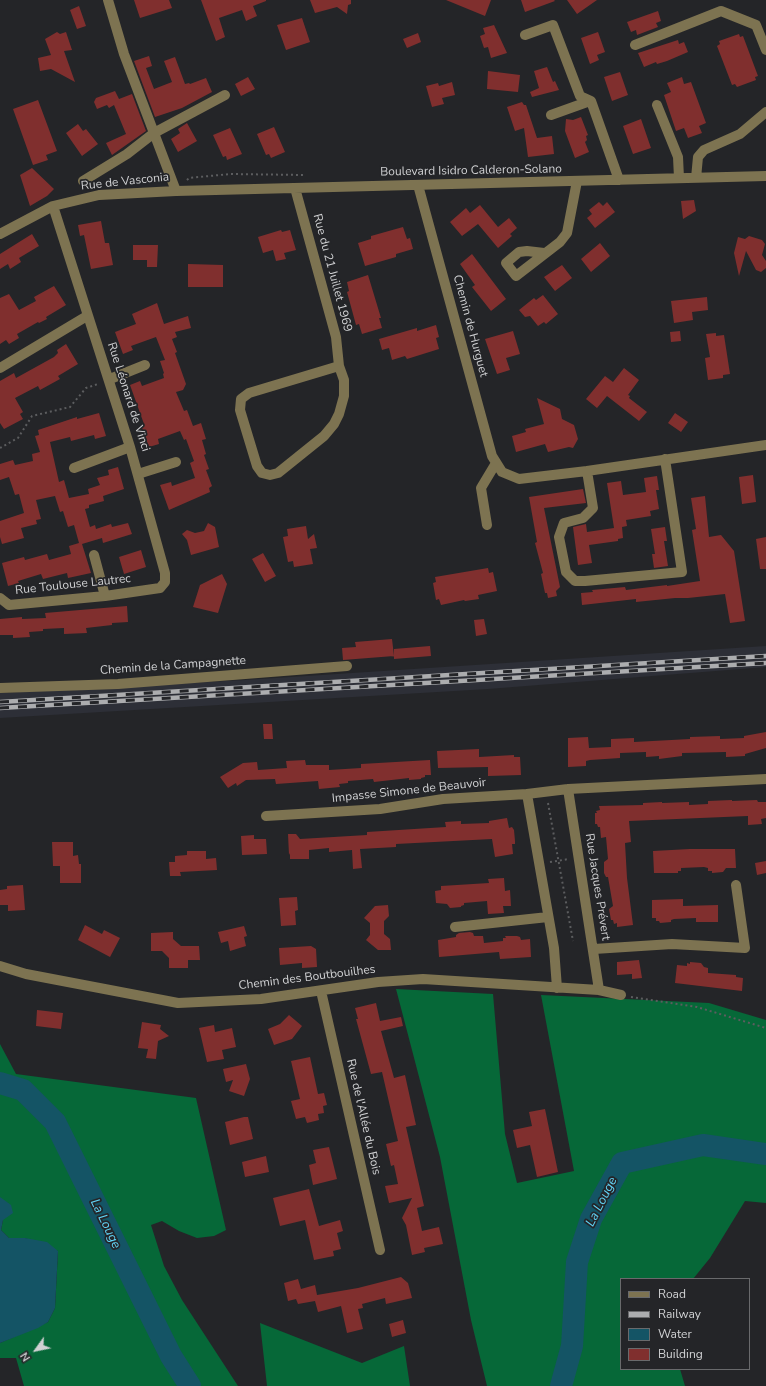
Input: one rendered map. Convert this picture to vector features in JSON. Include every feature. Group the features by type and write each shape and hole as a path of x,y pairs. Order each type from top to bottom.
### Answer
{"street":[{"name":"Rue de Vasconia","path":"0,234 53,206 99,195 176,191 124,54 108,0"},
{"path":"635,44 721,11 756,25 766,50"},
{"path":"525,35 553,25 580,96 590,101 619,180"},
{"name":"Rue de Vasconia","path":"84,181 127,154 154,133 224,95"},
{"path":"551,115 590,101"},
{"path":"657,105 678,158 679,178"},
{"path":"696,178 698,158 704,150 740,134 766,112"},
{"name":"Boulevard Isidro Calderon-Solano","path":"176,191 766,176"},
{"path":"544,254 560,242 567,233 577,181"},
{"name":"Chemin de Hurguet","path":"418,185 492,456 499,467"},
{"name":"Rue du 21 Juillet 1969","path":"295,188 336,337 339,366 344,380 344,396 341,410 334,424 324,436 278,473 270,476 262,473 257,466 240,410 241,399 248,393 339,366"},
{"name":"Rue Léonard de Vinci","path":"53,206 87,316 110,380 165,573 165,582 160,588 151,590"},
{"path":"0,368 87,316"},
{"path":"110,380 145,365"},
{"path":"487,525 481,488 499,467 519,479 587,471 766,445"},
{"path":"74,468 130,447"},
{"path":"587,471 593,508 583,518 564,523 559,537 566,572 575,580 585,581 682,572 665,459"},
{"path":"138,474 176,462"},
{"path":"94,555 105,596"},
{"name":"Rue Toulouse Lautrec","path":"0,598 9,605 151,590"},
{"name":"Chemin de la Campagnette","path":"0,688 125,683 347,666"},
{"path":"557,988 554,948 541,864 527,794 568,789 766,778"},
{"name":"Rue Jacques Prévert","path":"568,789 594,949 599,990"},
{"name":"Impasse Simone de Beauvoir","path":"266,816 380,809 443,799 527,794"},
{"path":"594,949 672,944 745,948 736,885"},
{"path":"455,927 548,917"},
{"name":"Chemin des Boutbouilhes","path":"0,966 26,974 178,1003 261,998 378,982 423,979 599,990 621,995"},
{"name":"Rue de l'Allée du Bois","path":"321,991 380,1250"}],"path":[{"path":"0,448 18,438 32,416 70,407 86,388 110,380"},
{"path":"546,792 574,941"},
{"path":"541,864 578,857"},
{"path":"621,995 697,1007 766,1028"}],"shaded area":[{"path":"766,646 766,667 488,689 0,718 0,693 245,680"}],"green space":[{"path":"396,989 493,994 505,1134 517,1183 574,1171 541,995 709,1003 766,1020 766,1203 745,1201 710,1258 694,1278 620,1278 620,1370 680,1370 685,1386 487,1386 471,1320 440,1157"},
{"path":"0,1044 16,1074 196,1098 226,1230 214,1236 197,1238 179,1231 162,1221 151,1225 164,1266 182,1300 238,1386 24,1386 16,1358 0,1358 0,1343 48,1322 55,1308 58,1251 25,1238 9,1238 1,1230 3,1220 0,1197"},
{"path":"260,1323 362,1363 404,1346 410,1386 267,1386"}],"water":[{"path":"0,1197 11,1205 13,1213 3,1220 1,1230 9,1238 25,1238 47,1242 58,1251 55,1308 48,1322 38,1328 0,1343"}],"building":[{"path":"134,0 169,0 172,8 140,18"},
{"path":"201,0 266,1 253,6 257,16 246,21 242,10 219,18 225,37 216,41"},
{"path":"310,0 351,0 351,4 348,5 347,14 337,7 315,13"},
{"path":"446,0 491,0 485,16"},
{"path":"521,0 554,0 555,1 525,12"},
{"path":"567,0 597,0 577,14"},
{"path":"79,6 86,26 77,29 70,10"},
{"path":"658,11 661,21 656,23 658,27 637,35 636,30 631,32 627,22"},
{"path":"302,18 310,42 286,50 277,25"},
{"path":"494,25 507,53 491,58 488,47 484,48 480,36 485,34 483,28"},
{"path":"57,32 60,34 66,32 72,50 64,51 75,82 51,69 40,71 38,58 51,55 45,39"},
{"path":"598,32 605,52 597,55 599,60 590,64 581,38"},
{"path":"418,33 421,42 407,48 403,39"},
{"path":"739,34 740,37 743,36 758,76 755,77 756,80 737,87 735,84 732,85 717,46 720,44 719,41"},
{"path":"678,40 679,44 684,42 688,52 667,61 657,64 656,62 644,67 638,53"},
{"path":"149,56 152,66 146,68 154,89 172,82 164,61 175,57 185,84 190,84 206,78 212,92 182,108 155,117 134,61"},
{"path":"547,67 553,82 555,81 559,90 532,97 530,92 539,88 534,71"},
{"path":"488,71 520,75 518,92 487,89"},
{"path":"620,72 628,95 612,101 604,77"},
{"path":"248,77 255,89 241,96 235,84"},
{"path":"682,77 684,84 691,82 706,123 699,126 702,133 688,138 684,128 676,131 664,95 671,92 667,83"},
{"path":"452,82 455,95 442,98 444,104 432,107 426,86 438,83 439,86"},
{"path":"115,91 119,99 132,94 146,131 112,155 106,143 126,134 114,105 109,108 107,105 97,109 94,102 96,98"},
{"path":"38,100 57,151 46,155 48,160 33,165 13,109"},
{"path":"522,102 526,105 537,138 552,136 554,154 528,157 524,128 515,131 507,107"},
{"path":"581,117 588,135 586,136 587,140 585,142 589,152 575,158 565,131 566,119 573,120"},
{"path":"641,119 651,148 633,154 623,126"},
{"path":"187,123 197,141 178,152 171,139 180,133 178,129"},
{"path":"78,124 83,131 86,129 98,144 82,156 66,133"},
{"path":"274,127 285,152 271,158 269,154 266,155 257,134"},
{"path":"230,128 242,154 227,160 226,156 223,157 213,135"},
{"path":"32,168 54,189 47,196 30,206 20,175"},
{"path":"694,200 696,211 683,219 681,201"},
{"path":"599,202 603,206 607,202 615,212 595,228 587,218 592,214 589,210"},
{"path":"480,205 498,227 509,218 517,228 510,234 512,236 498,248 478,224 462,236 450,222 466,208 470,213"},
{"path":"101,221 105,243 109,243 113,265 91,269 84,235 80,236 78,225"},
{"path":"403,227 407,239 410,238 413,249 396,254 396,257 365,266 358,243 371,239 371,236"},
{"path":"281,230 282,232 290,230 296,250 284,253 286,259 276,261 273,250 263,253 258,237"},
{"path":"32,234 39,246 19,258 21,262 10,269 8,264 0,269 0,254"},
{"path":"749,236 762,240 765,244 762,255 766,261 766,268 761,272 756,270 746,251 739,276 734,253 738,237 745,239"},
{"path":"600,243 610,256 591,272 581,259"},
{"path":"133,245 158,245 157,267 147,267 147,260 133,260"},
{"path":"472,254 506,299 491,311 472,287 475,285 460,264"},
{"path":"188,264 223,265 223,287 188,287"},
{"path":"562,265 572,278 555,291 544,277"},
{"path":"368,275 381,318 379,318 382,328 362,334 359,324 356,325 347,292 349,291 347,282"},
{"path":"54,286 66,305 46,317 47,319 39,323 38,322 17,334 19,338 9,344 6,340 0,344 0,298 9,294 19,310 36,301 34,297"},
{"path":"543,295 558,314 546,324 544,322 538,326 530,316 525,317 519,310 534,298 536,300"},
{"path":"707,297 708,310 692,312 693,320 674,323 671,301"},
{"path":"157,303 164,324 188,316 191,328 175,332 177,337 172,339 177,352 175,353 186,384 183,390 176,392 184,411 187,410 193,426 201,423 206,439 202,440 206,454 204,455 209,469 206,470 212,486 209,488 210,492 169,510 160,485 171,482 172,486 195,478 190,463 194,461 186,439 184,440 180,431 158,439 159,444 149,447 141,425 144,424 130,385 140,381 142,386 164,378 160,361 165,360 156,337 131,346 133,350 123,354 115,332 136,324 132,314"},
{"path":"436,325 439,337 436,338 439,349 407,359 405,356 392,360 389,348 382,350 379,339 417,328 417,331"},
{"path":"513,331 520,354 506,358 510,370 497,374 485,339"},
{"path":"680,331 681,341 671,342 670,332"},
{"path":"716,333 716,336 724,335 730,374 723,375 723,378 708,380 705,358 710,357 706,334"},
{"path":"66,344 78,364 58,376 60,379 40,390 38,386 15,398 23,412 20,414 23,419 4,429 0,423 0,381 14,373 16,378 54,357 58,353 57,350"},
{"path":"624,368 639,380 628,395 630,396 629,398 647,412 639,421 607,396 597,408 586,399 605,376 613,382"},
{"path":"537,398 560,409 562,419 574,425 578,439 573,448 569,447 548,452 545,444 516,452 512,436 526,432 525,429 544,424"},
{"path":"99,413 106,436 95,439 94,435 71,441 70,437 50,442 59,482 64,480 69,498 89,494 88,489 100,485 97,478 109,475 108,470 118,467 124,489 103,496 104,501 89,505 89,508 85,509 90,527 95,525 96,529 111,524 112,527 128,523 132,534 103,543 102,538 82,544 91,573 68,578 67,573 43,579 41,574 18,581 19,583 8,586 2,563 24,557 25,560 47,554 49,560 71,554 69,546 79,543 74,525 68,527 63,511 60,512 55,496 36,500 41,519 36,520 37,524 21,528 24,538 2,544 0,537 0,521 24,513 19,494 15,495 9,477 0,480 0,464 13,460 15,465 33,461 32,454 40,452 35,436 39,435 38,430 77,417 77,419"},
{"path":"675,413 688,422 681,432 668,423"},
{"path":"753,475 756,502 742,504 739,477"},
{"path":"657,476 659,490 656,490 659,509 650,511 651,516 626,520 627,526 622,527 623,538 618,539 618,541 589,545 592,563 578,565 573,527 586,524 587,532 614,528 607,483 621,481 623,495 646,492 644,478"},
{"path":"583,489 586,503 544,508 560,587 556,591 557,596 548,598 547,593 545,593 541,574 543,573 535,543 537,542 529,497"},
{"path":"705,496 709,537 721,535 734,551 745,621 730,623 725,594 636,602 636,599 582,605 581,593 593,592 592,590 625,587 626,590 700,581 692,530 696,529 691,498"},
{"path":"208,523 215,527 219,547 191,555 187,540 182,534 187,530 195,533 204,531"},
{"path":"306,526 308,539 314,534 317,548 310,549 313,564 294,567 293,561 288,562 283,537 288,536 287,529"},
{"path":"665,527 667,541 664,541 668,566 654,568 652,554 655,554 651,529"},
{"path":"766,537 766,569 760,569 756,539"},
{"path":"141,550 146,567 124,574 119,557"},
{"path":"263,553 276,576 265,582 252,559"},
{"path":"488,568 489,573 493,572 497,591 478,595 479,599 464,600 441,605 439,599 436,600 433,583 436,582 435,577"},
{"path":"222,574 227,584 218,613 193,607 200,585"},
{"path":"127,606 128,622 112,623 112,625 86,628 87,633 64,634 64,628 43,629 43,631 29,632 30,637 13,638 13,635 0,635 0,619 22,617 22,619 46,618 45,613"},
{"path":"484,619 487,634 476,636 474,620"},
{"path":"392,639 394,656 343,660 342,648 356,647 355,642"},
{"path":"430,646 431,656 394,659 394,649"},
{"path":"263,724 272,724 273,739 264,739"},
{"path":"766,732 766,748 745,754 745,756 726,757 726,752 682,753 682,756 659,759 659,756 646,757 646,752 620,753 620,758 590,760 586,761 586,766 568,767 568,738 588,737 589,748 611,747 611,739 634,738 634,742 690,739 690,737 720,736 720,739 744,738 744,736"},
{"path":"479,749 479,757 514,755 514,757 520,757 521,775 488,776 488,767 438,768 437,751"},
{"path":"305,760 306,765 329,765 329,770 361,768 361,764 430,760 431,775 425,775 425,777 421,779 409,780 409,778 374,782 373,779 348,781 348,783 339,784 340,787 319,789 318,781 276,784 275,779 246,780 237,786 236,783 228,788 220,777 243,763 257,762 258,770 287,768 286,761"},
{"path":"757,800 758,802 766,802 766,818 761,819 762,824 748,825 748,816 629,821 631,842 625,843 627,878 633,925 617,927 617,923 614,924 613,920 611,920 609,909 613,906 608,877 606,877 604,873 604,862 608,859 606,837 601,838 600,827 595,824 595,813 597,813 596,811 600,810 599,806 643,805 643,803 662,802 689,802 689,805 708,804 708,801"},
{"path":"507,818 509,828 512,827 514,830 515,844 512,844 513,854 495,857 492,839 396,844 396,847 360,849 362,868 353,869 352,850 329,852 329,848 309,850 309,859 290,859 290,853 289,855 288,834 296,834 300,839 367,835 367,832 446,827 445,822 461,821 461,824 489,823 489,821"},
{"path":"254,835 254,839 266,839 267,854 242,855 241,836"},
{"path":"52,842 73,842 73,856 78,855 79,864 81,864 81,883 60,883 60,866 53,866"},
{"path":"735,849 736,868 726,868 723,872 712,873 712,871 708,871 708,868 704,867 681,868 681,871 678,871 678,873 654,873 653,851"},
{"path":"187,851 206,851 206,859 216,858 217,870 180,872 181,876 170,876 169,862 175,862 175,856 187,855"},
{"path":"766,861 766,873 757,875 755,863"},
{"path":"504,878 505,891 510,890 511,906 503,906 504,913 488,914 487,901 464,903 461,907 450,908 447,904 436,903 435,891 441,890 441,886 489,883 488,879"},
{"path":"23,885 25,910 8,911 8,905 0,905 0,890 7,889 7,886"},
{"path":"297,897 298,910 295,911 296,925 281,926 279,898"},
{"path":"683,899 683,906 718,905 718,922 696,922 696,918 674,919 671,920 671,922 660,923 659,921 656,921 656,918 652,918 652,900"},
{"path":"388,905 389,916 384,921 384,934 390,939 391,950 378,950 366,940 370,935 370,923 364,918 375,906"},
{"path":"85,925 102,934 104,930 120,938 110,957 78,940"},
{"path":"244,926 247,936 244,937 246,946 230,951 228,941 221,943 218,932"},
{"path":"173,932 173,939 181,946 199,946 200,960 188,960 188,968 169,968 169,958 162,951 151,951 151,933"},
{"path":"459,933 473,933 474,936 483,936 484,943 503,941 503,938 506,938 505,936 517,936 520,937 521,940 530,939 531,957 500,959 499,952 439,957 438,940 456,937"},
{"path":"311,946 316,949 317,967 302,968 302,963 280,965 279,948"},
{"path":"639,960 642,978 632,979 632,974 617,975 617,962"},
{"path":"690,962 701,963 704,967 708,968 708,973 736,975 736,977 743,978 742,991 675,983 677,965 687,966 687,963 690,964"},
{"path":"376,1003 380,1021 401,1017 403,1026 381,1031 394,1078 405,1075 416,1125 406,1127 424,1206 417,1208 422,1231 439,1227 443,1244 424,1248 425,1252 412,1255 406,1225 402,1218 412,1198 389,1203 385,1186 398,1184 394,1165 391,1166 386,1144 398,1141 382,1072 371,1074 356,1019 358,1019 355,1008"},
{"path":"37,1010 63,1013 61,1029 36,1026"},
{"path":"289,1015 302,1026 292,1039 274,1045 268,1029 280,1024"},
{"path":"142,1022 161,1025 160,1029 169,1036 158,1041 156,1059 146,1058 148,1049 138,1048"},
{"path":"214,1025 215,1032 232,1028 236,1047 222,1050 224,1059 207,1062 199,1028"},
{"path":"310,1057 318,1094 324,1093 327,1105 323,1106 324,1113 318,1114 319,1120 307,1123 305,1117 296,1119 291,1101 300,1099 291,1061"},
{"path":"246,1064 250,1079 244,1096 229,1091 233,1080 226,1082 223,1069"},
{"path":"545,1109 558,1172 537,1177 530,1145 517,1148 513,1130 532,1126 529,1112"},
{"path":"248,1117 253,1139 230,1145 225,1122"},
{"path":"329,1147 337,1179 313,1185 309,1165 316,1163 313,1150"},
{"path":"266,1156 269,1172 245,1177 242,1162"},
{"path":"309,1189 319,1226 340,1220 343,1231 337,1233 341,1249 333,1251 334,1256 314,1260 305,1220 280,1226 273,1198"},
{"path":"401,1277 408,1283 412,1298 386,1304 385,1298 362,1304 363,1308 358,1309 363,1329 347,1333 341,1306 318,1312 315,1301 298,1304 296,1299 288,1301 284,1283 298,1279 301,1289 315,1285 317,1295 358,1288"},
{"path":"403,1320 406,1333 392,1337 389,1324"}],"waterway":[{"name":"La Louge","path":"0,1083 23,1090 55,1122 171,1356 190,1386"},
{"name":"La Louge","path":"561,1386 572,1346 577,1262 591,1219 622,1163 703,1145 766,1154"}],"railway":[{"path":"0,702 766,656"},
{"path":"0,708 766,663"}]}
